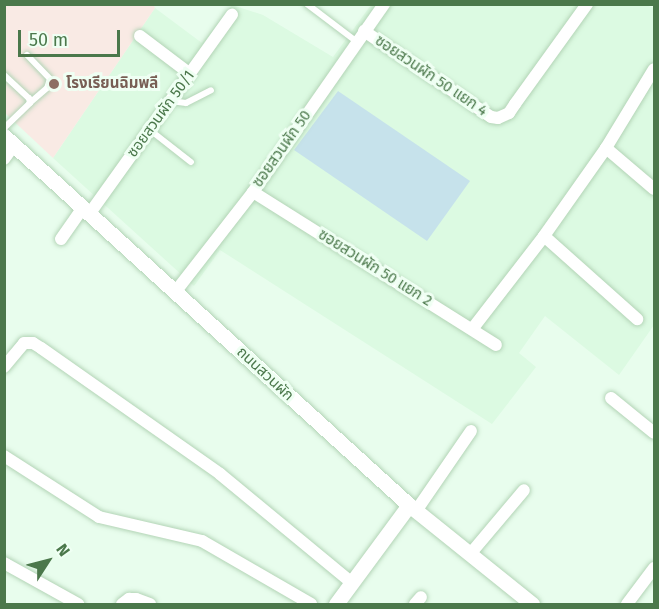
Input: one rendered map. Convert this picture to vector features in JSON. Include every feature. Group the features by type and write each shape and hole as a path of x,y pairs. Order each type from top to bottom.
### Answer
{"street":[{"name":"ซอยสวนผัก 50","path":"176,291 253,192 384,4"},
{"name":"ซอยสวนผัก 50 แยก 4","path":"360,36 491,117 498,118 509,113 587,4"},
{"name":"ซอยสวนผัก 50/1","path":"61,239 87,210 149,129 232,15"},
{"path":"140,36 189,74"},
{"path":"473,328 544,236 606,148 654,69"},
{"path":"4,159 9,140"},
{"name":"ถนนสวนผัก","path":"9,140 412,508 532,604"},
{"path":"606,148 654,189"},
{"name":"ซอยสวนผัก 50 แยก 2","path":"253,192 473,328 496,345"},
{"path":"544,236 637,319"},
{"path":"4,367 24,343 33,343 220,474 352,583"},
{"path":"612,398 654,433"},
{"path":"336,604 471,431"},
{"path":"4,456 99,518 202,541 220,549 311,604"},
{"path":"471,553 524,490"},
{"path":"4,563 78,604"},
{"path":"627,604 654,568"},
{"path":"122,604 129,599 150,604"}],"lane":[{"path":"307,4 360,36"},
{"path":"4,128 47,88 50,79 27,55"},
{"path":"4,75 29,98 30,103"},
{"path":"170,101 186,103 211,90"},
{"path":"149,129 191,162"}],"shaded area":[{"name":"โรงเรียนฉิมพลี","path":"153,4 155,8 53,158 5,113 4,5"},
{"path":"232,5 263,15 333,57 371,5 645,5 654,8 654,325 619,375 545,316 519,353 536,367 492,424 220,250 194,286 53,158 155,8 202,43"},
{"path":"338,91 470,181 427,241 294,150"}],"place":[{"name":"โรงเรียนฉิมพลี","path":"54,84"}]}
